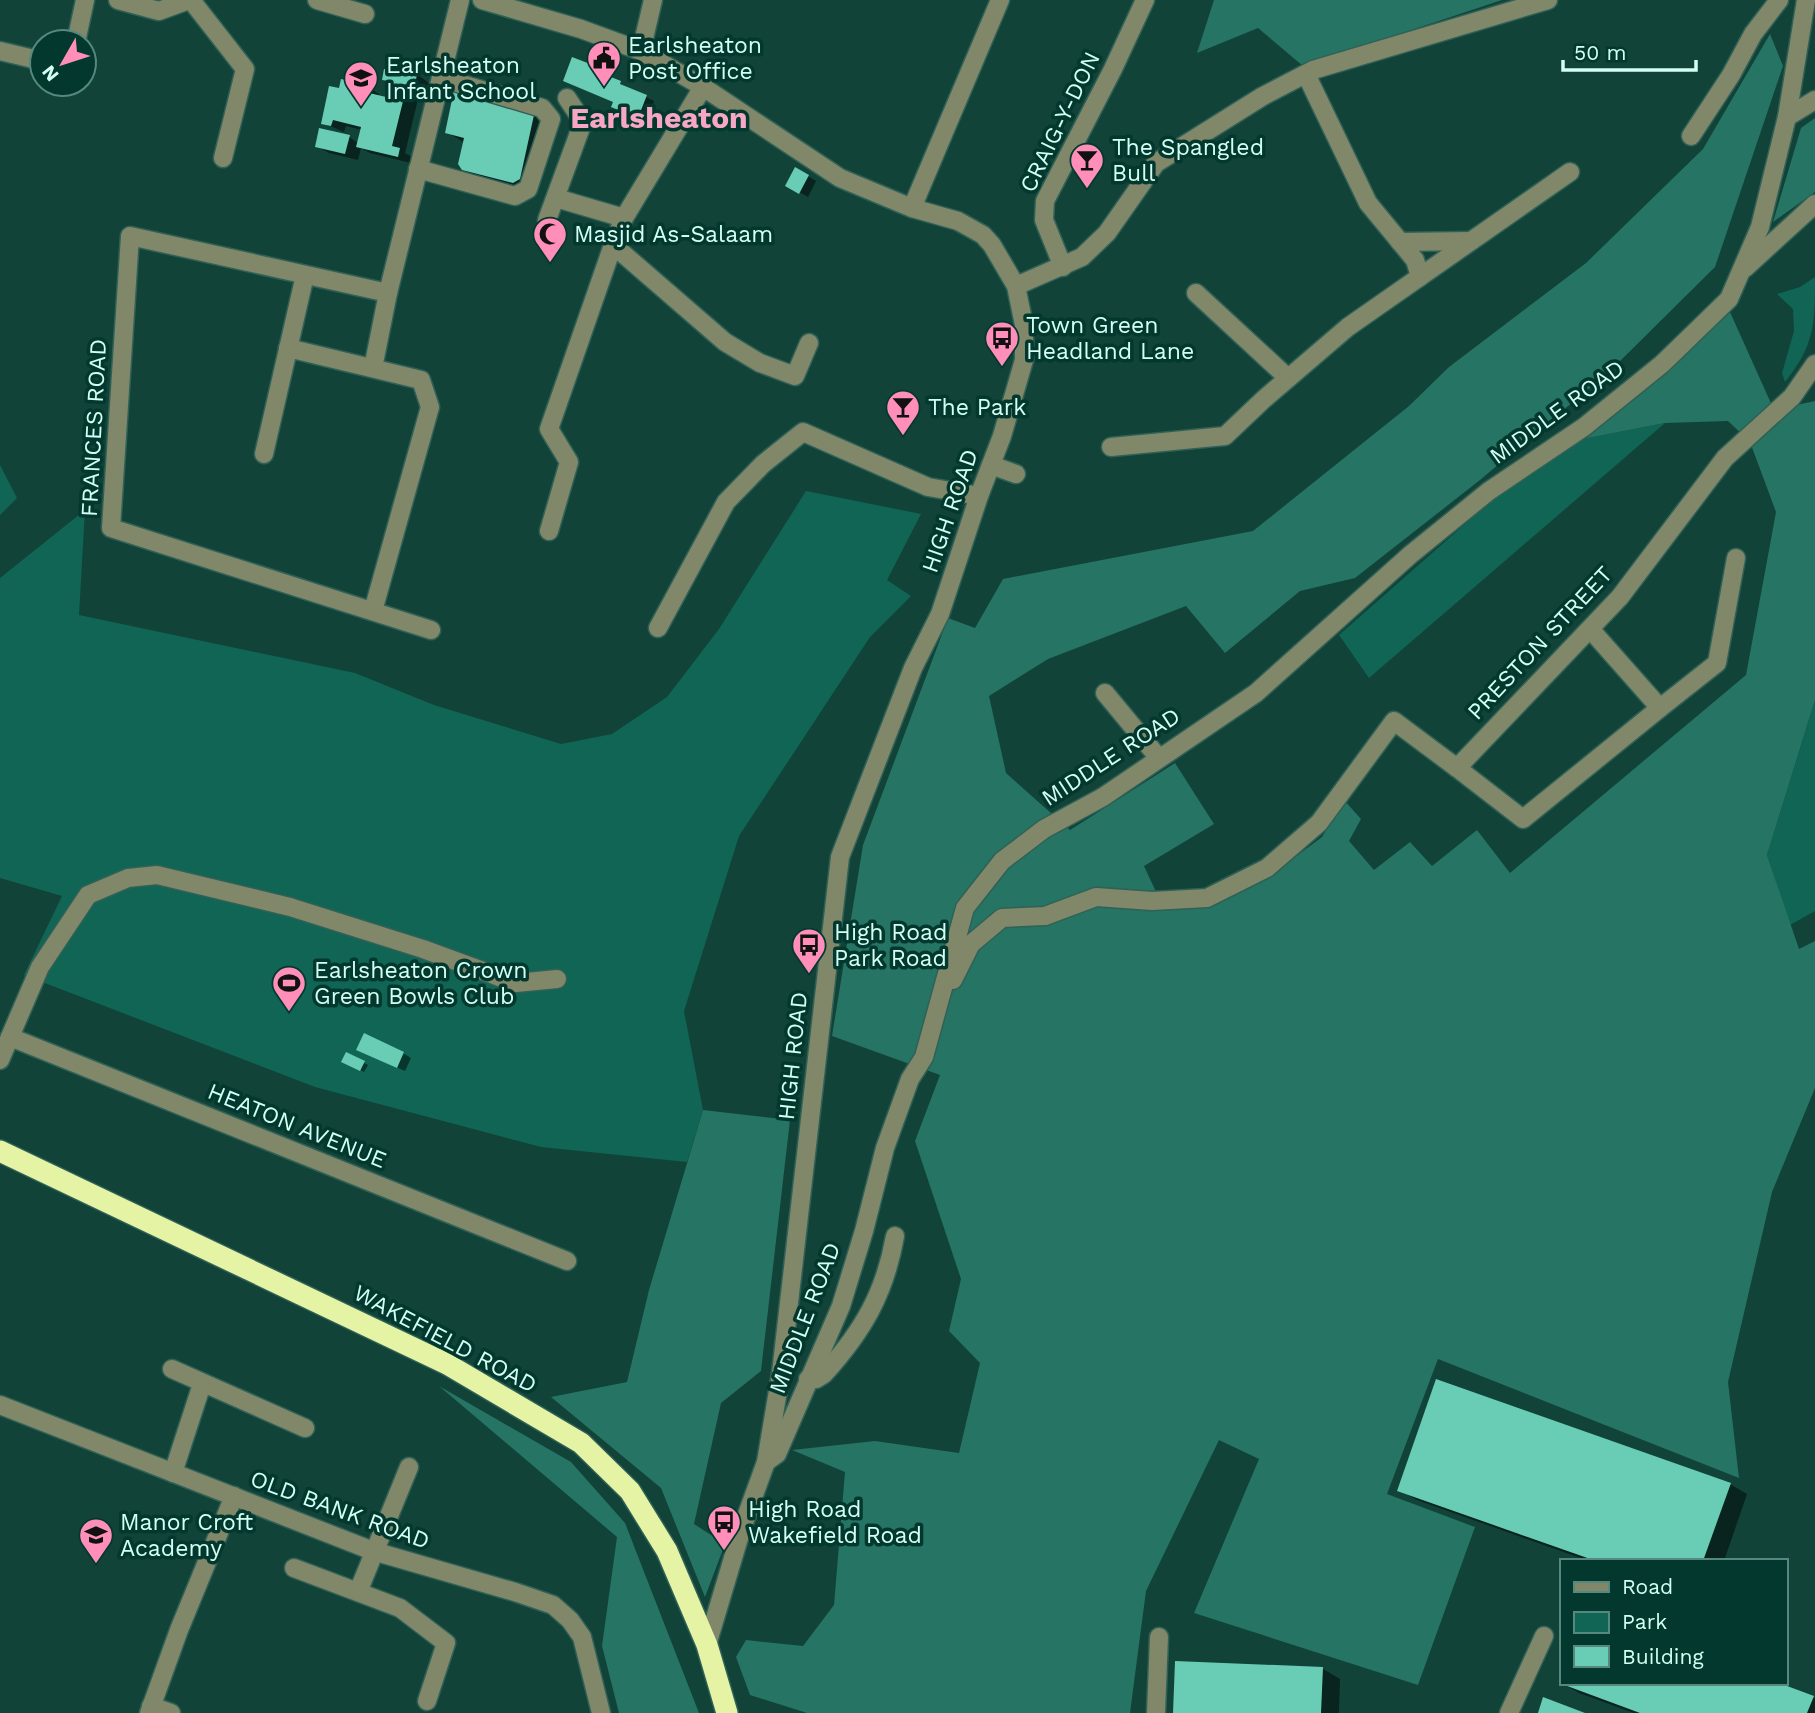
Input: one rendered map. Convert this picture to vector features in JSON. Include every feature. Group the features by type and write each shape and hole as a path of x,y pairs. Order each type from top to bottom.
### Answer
{"highway":[{"name":"WAKEFIELD ROAD","path":"0,1151 447,1364 581,1443 629,1491 667,1550 708,1646 727,1713"}],"street":[{"path":"79,28 85,0"},
{"path":"118,0 159,11 190,0 245,69 223,158"},
{"path":"317,0 365,13"},
{"path":"373,368 388,293 460,0"},
{"name":"HIGH ROAD","path":"482,0 548,9 641,51 703,88 840,178 912,208 958,221 983,235 1016,286 1024,325 1024,360 940,614 913,668 840,857 790,1310 766,1462 708,1646"},
{"path":"641,51 653,0"},
{"path":"912,208 1000,0"},
{"name":"CRAIG-Y-DON","path":"1063,267 1044,220 1045,201 1114,69 1145,0"},
{"path":"1016,286 1082,257 1107,233 1156,163 1263,96 1306,74 1548,0"},
{"path":"1691,136 1731,75 1753,34 1779,0"},
{"name":"MIDDLE ROAD","path":"766,1462 777,1454 841,1306 885,1148 910,1079 924,1057 965,908 1002,861 1044,829 1103,797 1158,757 1256,693 1410,555 1479,499 1584,428 1662,364 1729,299 1760,227 1787,117 1806,0"},
{"path":"0,51 28,58"},
{"path":"1306,74 1368,203 1415,260 1420,277"},
{"path":"418,169 515,196 528,189 551,119 542,108 440,78"},
{"path":"549,531 569,462 549,429 624,218 703,88"},
{"path":"547,220 583,122 567,99"},
{"path":"1787,117 1815,100"},
{"path":"1111,447 1225,436 1348,327 1570,172"},
{"path":"556,198 624,218"},
{"name":"MIDDLE ROAD","path":"1740,273 1815,204"},
{"name":"FRANCES ROAD","path":"388,293 130,236 111,528 431,630"},
{"path":"1400,242 1471,241"},
{"path":"613,245 725,342 760,363 795,376 809,343"},
{"path":"264,454 305,275"},
{"path":"1196,293 1288,378"},
{"path":"288,348 421,380 430,407 373,611"},
{"name":"PRESTON STREET","path":"1457,768 1591,630 1620,597 1725,458 1792,397 1815,364"},
{"path":"658,628 726,502 763,464 803,432 928,487 979,496"},
{"path":"991,465 1016,474"},
{"path":"924,1057 936,1043 951,982 971,944 1002,918 1045,916 1096,897 1152,901 1206,898 1267,868 1319,823 1394,721 1523,819 1717,663 1735,558"},
{"path":"1591,630 1660,708"},
{"path":"1105,693 1158,757"},
{"path":"0,1060 40,967 89,895 128,878 157,875 290,907 423,949 516,983 557,979"},
{"name":"HEATON AVENUE","path":"10,1038 567,1261"},
{"path":"808,1379 816,1379 824,1374 864,1325 883,1285 895,1236"},
{"path":"172,1368 202,1384 305,1428"},
{"path":"173,1472 202,1384"},
{"name":"OLD BANK ROAD","path":"0,1405 373,1552 554,1605 570,1620 582,1637 601,1713"},
{"path":"358,1592 410,1466"},
{"path":"171,1713 150,1710 178,1630 234,1496"},
{"path":"294,1568 400,1608 446,1643 427,1701"},
{"path":"1509,1713 1544,1636"},
{"path":"1156,1713 1159,1637"}],"green space":[{"path":"1214,0 1502,0 1303,66 1258,28 1197,53"},
{"path":"1770,34 1783,66 1715,267 1611,370 1480,480 1355,578 1300,591 1225,653 1186,606 1048,659 989,696 1006,773 1070,830 1175,763 1214,824 1144,866 1164,909 1210,906 1275,872 1322,837 1344,800 1361,819 1349,841 1374,870 1410,842 1432,866 1477,830 1510,873 1746,675 1776,512 1750,442 1728,421 1665,423 1583,439 1665,373 1730,312 1774,410 1815,401 1815,700 1767,855 1799,949 1815,941 1815,1088 1772,1192 1728,1382 1739,1478 1438,1359 1387,1494 1475,1527 1418,1685 1194,1613 1259,1459 1219,1440 1146,1591 1130,1713 807,1713 750,1695 736,1657 746,1640 803,1646 834,1605 845,1472 792,1450 875,1441 959,1453 980,1363 949,1331 961,1279 915,1141 940,1075 832,1036 863,845 948,618 975,628 1003,579 1253,531 1409,406 1449,367 1586,263 1703,149"},
{"path":"1815,118 1815,192 1773,222 1801,128"},
{"path":"1815,277 1815,308 1808,345 1785,382 1782,373 1794,331 1793,309 1777,294 1800,287"},
{"path":"1665,423 1369,678 1339,635 1490,502 1583,439"},
{"path":"0,465 17,498 0,515"},
{"path":"806,491 921,514 887,580 911,596 870,637 739,836 684,1011 703,1110 687,1162 541,1147 315,1087 24,975 62,896 0,878 0,578 85,510 79,615 355,673 434,705 561,744 612,734 667,697 719,629"},
{"path":"1815,700 1815,911 1790,925 1767,855"},
{"path":"703,1110 790,1120 761,1371 721,1403 694,1524 725,1544 705,1597 661,1488 551,1397 627,1382 649,1290"},
{"path":"439,1386 571,1462 625,1523 699,1713 619,1713 602,1646 617,1537"}],"building":[{"path":"572,57 598,67 596,71 647,95 638,118 611,107 613,102 563,81"},
{"path":"391,60 407,64 405,71 417,74 414,91 406,89 392,146 400,148 398,157 356,147 361,127 333,120 331,126 321,124 329,86 339,88 341,79 367,85 365,92 386,97 389,81 382,80 384,69 389,70"},
{"path":"454,90 530,110 534,115 520,179 513,183 462,170 458,164 464,138 445,133"},
{"path":"319,128 350,135 345,154 315,147"},
{"path":"795,167 809,175 799,194 785,186"},
{"path":"364,1033 404,1052 397,1068 356,1050"},
{"path":"346,1052 365,1061 360,1071 341,1062"},
{"path":"1436,1379 1731,1483 1704,1559 1590,1559 1397,1491"},
{"path":"1175,1661 1323,1667 1321,1713 1173,1713"},
{"path":"1564,1685 1784,1685 1814,1696 1807,1713 1640,1713"},
{"path":"1543,1697 1585,1713 1538,1713"}],"place":[{"name":"Earlsheaton Post Office","path":"604,88"},
{"name":"Earlsheaton Infant School","path":"361,108"},
{"name":"The Spangled Bull","path":"1087,190"},
{"name":"Masjid As-Salaam","path":"550,264"},
{"name":"Town Green Headland Lane","path":"1002,368"},
{"name":"The Park","path":"903,437"},
{"name":"High Road Park Road","path":"809,975"},
{"name":"Earlsheaton Crown Green Bowls Club","path":"289,1013"},
{"name":"High Road Wakefield Road","path":"724,1552"},
{"name":"Manor Croft Academy","path":"96,1565"}],"district":[{"name":"Earlsheaton","path":"659,117"}]}
